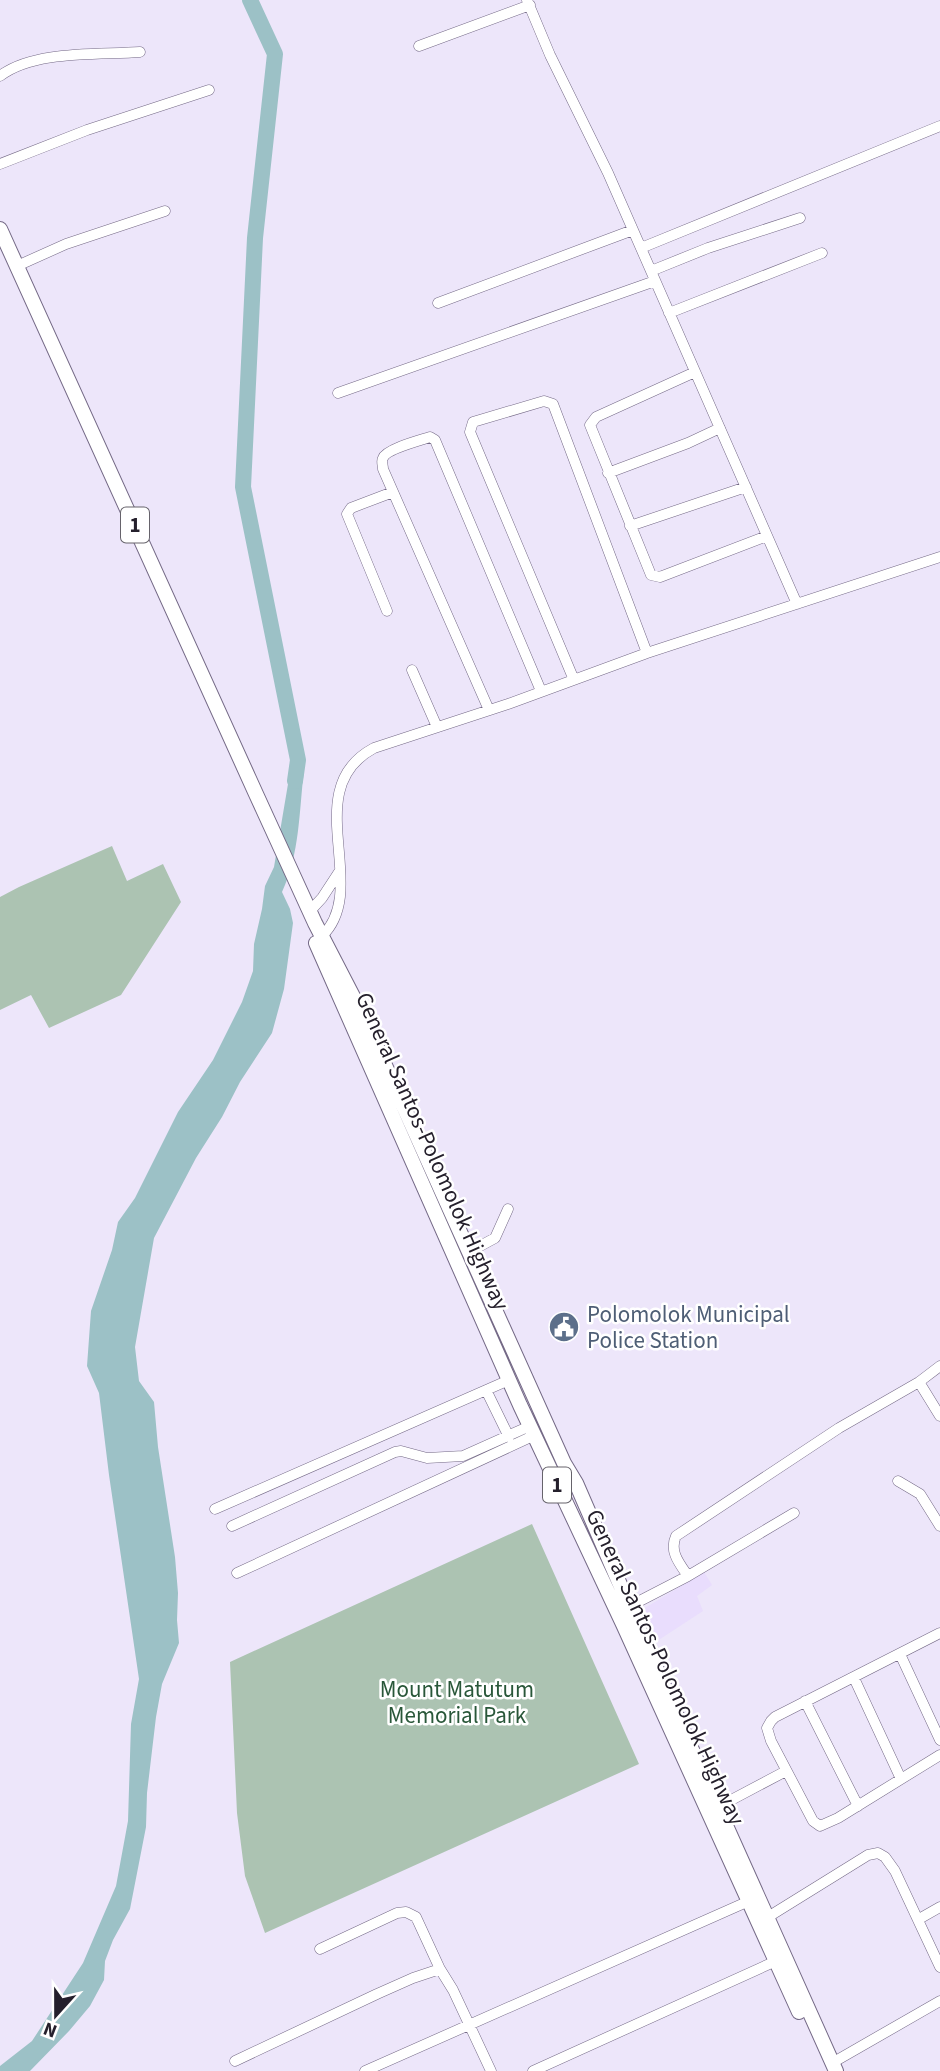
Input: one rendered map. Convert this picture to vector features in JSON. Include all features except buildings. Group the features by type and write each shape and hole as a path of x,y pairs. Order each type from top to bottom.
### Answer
{"highway":[{"name":"1","path":"0,229 267,827"},
{"name":"1","path":"0,248 296,889 361,1012 564,1462 576,1483 768,1917 831,2068"},
{"name":"General Santos-Polomolok Highway","path":"296,889 532,1431 776,1961 831,2068"}],"street":[{"path":"419,46 528,3 633,230 797,604"},
{"path":"0,76 11,67 52,56 140,52"},
{"path":"0,164 75,135 209,90"},
{"path":"641,248 940,126"},
{"path":"17,266 66,244 165,211"},
{"path":"338,393 653,276 708,248 800,218"},
{"path":"438,303 633,230"},
{"path":"669,313 822,253"},
{"path":"695,372 593,419 589,428 651,575 657,577 767,536"},
{"path":"574,680 470,432 473,422 544,401 553,404 647,653"},
{"path":"608,473 720,428"},
{"path":"489,710 383,469 385,454 430,437 433,438 541,691"},
{"path":"630,526 746,487"},
{"path":"387,611 348,514 351,508 393,492"},
{"path":"322,936 332,925 338,909 340,871 336,812 341,787 350,768 365,752 647,653 940,557"},
{"path":"412,670 437,727"},
{"path":"310,911 340,871"},
{"path":"469,1252 495,1238 508,1209"},
{"path":"688,1576 674,1552 673,1542 679,1534 839,1428 919,1382 940,1366"},
{"path":"215,1509 509,1380"},
{"path":"919,1382 940,1416"},
{"path":"486,1390 509,1437"},
{"path":"232,1526 395,1452 427,1458 463,1456 509,1437 532,1431"},
{"path":"237,1573 532,1431"},
{"path":"898,1481 920,1494 940,1526"},
{"path":"630,1606 688,1576 794,1513"},
{"path":"940,1633 775,1717 768,1724 768,1734 786,1771 818,1826 826,1825 940,1755"},
{"path":"900,1654 940,1740"},
{"path":"854,1678 901,1779"},
{"path":"806,1701 858,1806"},
{"path":"718,1807 786,1771"},
{"path":"768,1917 868,1855 878,1853 885,1857 895,1871 939,1963"},
{"path":"365,2071 749,1901"},
{"path":"919,1919 940,1908"},
{"path":"320,1949 397,1913 405,1912 416,1917 491,2071"},
{"path":"533,2071 776,1961"},
{"path":"235,2061 389,1988 440,1969"},
{"path":"831,2068 940,2001"}],"shaded area":[{"path":"298,760 304,770 298,832 288,878 282,892 293,923 284,989 272,1033 196,1158 154,1238 135,1347 139,1381 154,1402 175,1557 179,1643 162,1684 147,1793 146,1827 130,1909 113,1940 105,1961 104,1980 90,2006 30,2071 0,2071 0,2066 32,2041 83,1963 116,1886 128,1821 131,1724 139,1679 99,1393 87,1366 91,1311 112,1250 118,1222 135,1198 178,1112 213,1060 242,1002 253,971 254,944 265,886 274,867 290,765"},
{"path":"704,1572 712,1585 697,1596 703,1611 654,1643 640,1611"}],"green space":[{"path":"112,846 127,881 163,864 181,902 121,995 49,1028 31,995 0,1010 0,897"},
{"name":"Mount Matutum Memorial Park","path":"532,1524 639,1764 265,1933 245,1876 237,1813 230,1662"}],"waterway":[{"path":"250,0 275,54 255,238 243,487 298,760 295,781"}],"place":[{"name":"Polomolok Municipal Police Station","path":"564,1327"}]}
